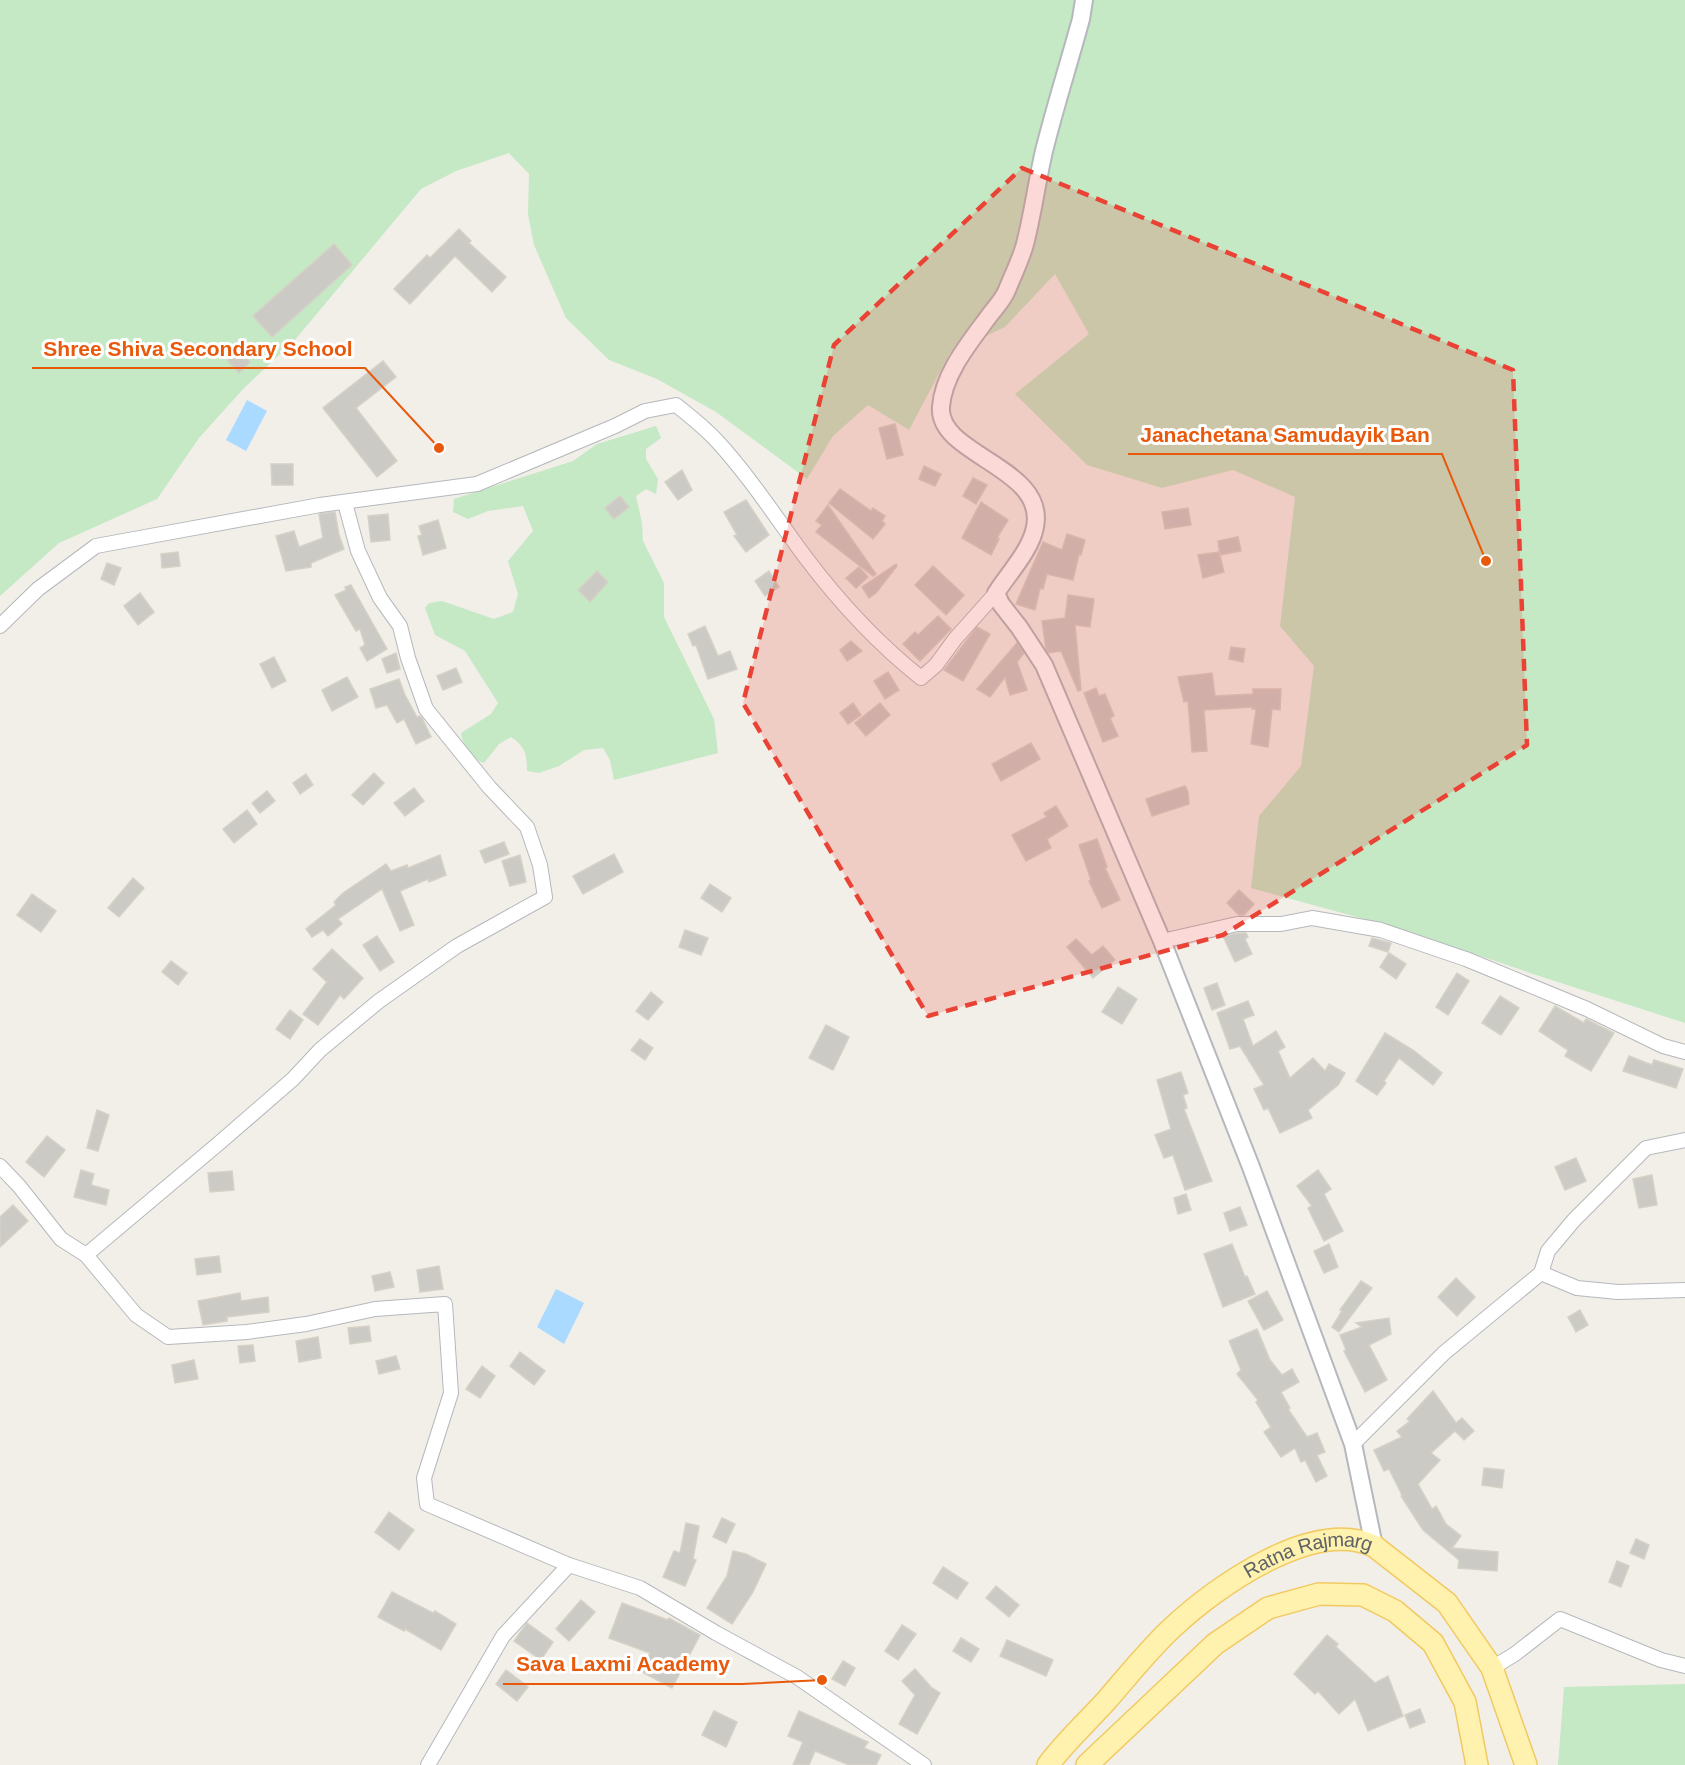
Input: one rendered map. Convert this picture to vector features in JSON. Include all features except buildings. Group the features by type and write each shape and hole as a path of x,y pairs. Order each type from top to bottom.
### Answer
{"main road":[{"name":"Ratna Rajmarg","path":"1051,1764 1173,1627 1233,1579 1310,1542 1340,1538 1362,1540 1374,1546 1447,1603 1492,1668 1526,1765"},
{"name":"Ratna Rajmarg","path":"1088,1765 1215,1644 1268,1608 1319,1594 1363,1595 1395,1611 1432,1643 1465,1702 1477,1765"}],"street":[{"path":"0,626 38,588 96,546 320,505 477,484 615,426 645,411 676,405 718,442 760,494 808,560 869,633 890,654 921,678 936,665 955,639 996,593 1017,565 1035,530 1037,512 1032,499 1010,475 957,439 942,421 940,408 952,372 968,344 1006,294 1025,244 1045,149 1081,20 1084,0"},
{"path":"86,1255 218,1144 293,1078 320,1050 379,1001 457,946 545,897 540,865 527,827 489,787 426,709 408,658 400,626 380,598 358,551 345,503"},
{"path":"996,593 1001,604 1044,665 1162,941 1251,1167 1353,1444 1374,1546"},
{"path":"1162,941 1237,924 1281,924 1312,918 1381,930 1467,959 1587,1009 1663,1046 1685,1052"},
{"path":"1353,1444 1444,1353 1541,1273 1548,1251 1561,1235 1646,1148 1685,1140"},
{"path":"0,1166 20,1186 61,1239 86,1255 136,1316 168,1337 247,1332 306,1324 375,1310 445,1304 451,1393 424,1478 427,1504 569,1564 640,1588 797,1677 924,1765"},
{"path":"1541,1273 1577,1288 1618,1292 1685,1290"},
{"path":"428,1765 503,1636 569,1564"},
{"path":"1492,1668 1515,1654 1560,1619 1661,1660 1685,1666"}],"highlighted area":[{"path":"1022,168 1513,370 1527,745 1223,935 928,1016 743,703 834,345"}],"green space":[{"path":"0,0 1685,0 1685,1023 1408,931 1251,888 1259,816 1301,766 1314,666 1280,626 1295,497 1233,470 1162,488 1087,465 1015,394 1089,334 1055,274 1005,327 950,353 909,430 868,405 833,436 807,479 716,412 657,379 609,360 566,318 534,245 528,214 529,174 509,153 456,171 421,189 294,341 244,388 199,438 157,499 59,543 0,596"},
{"path":"656,426 661,438 646,449 646,459 658,479 656,494 646,489 636,496 643,541 664,583 664,617 714,719 718,753 614,780 610,760 603,748 584,750 559,766 539,773 527,771 524,751 511,737 499,744 484,763 476,759 463,742 461,733 491,714 498,703 465,651 435,635 425,608 429,603 442,601 494,619 513,612 518,594 508,561 533,531 523,506 488,511 468,519 453,512 454,499 573,461 597,444"},
{"path":"1685,1684 1685,1765 1558,1765 1564,1687"}],"water":[{"path":"247,400 267,411 246,451 226,440"},
{"path":"556,1289 584,1303 564,1344 537,1327"}],"place":[{"name":"Shree Shiva Secondary School","path":"439,448"},
{"name":"Janachetana Samudayik Ban","path":"1486,561"},
{"name":"Sava Laxmi Academy","path":"822,1680"}]}
